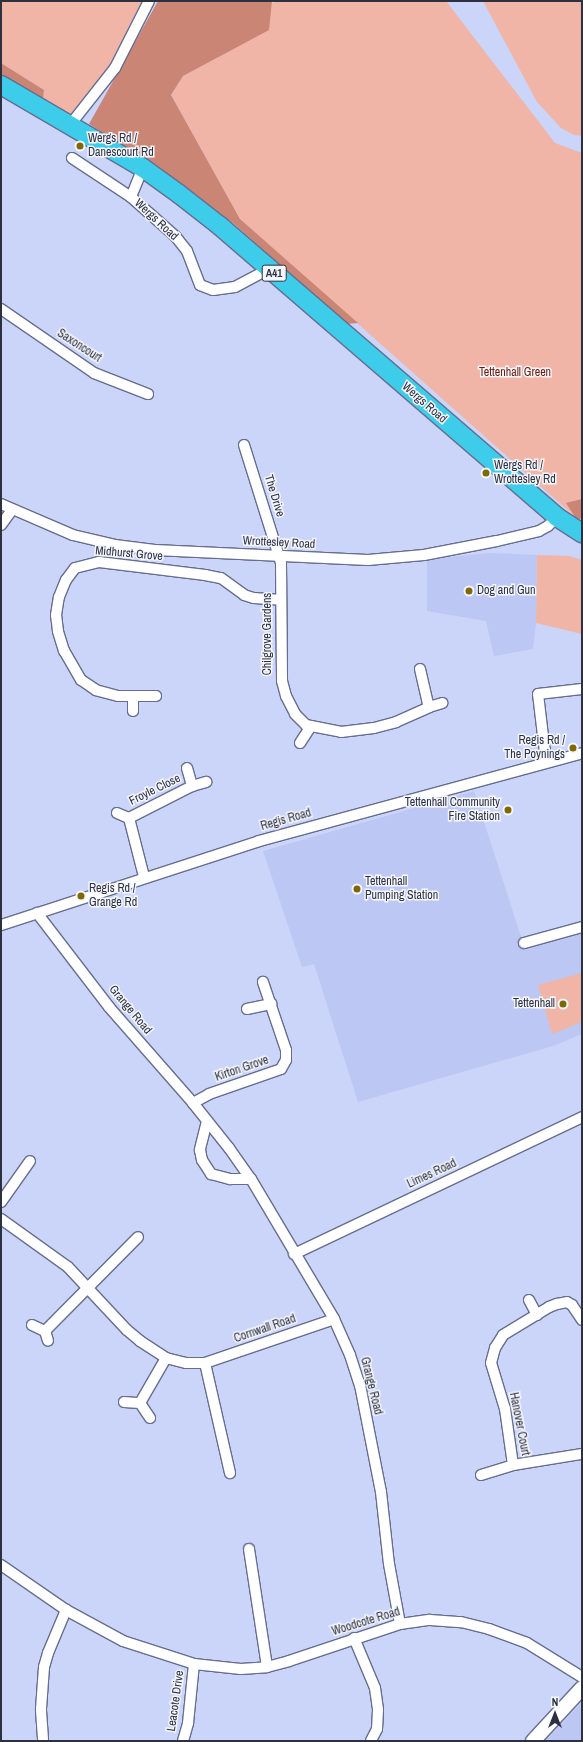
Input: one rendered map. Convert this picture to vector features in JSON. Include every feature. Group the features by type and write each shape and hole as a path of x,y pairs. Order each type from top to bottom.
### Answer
{"highway":[{"name":"Wergs Road","path":"1,85 143,168 214,221 557,517 582,534"}],"street":[{"path":"70,125 115,68 149,1"},
{"name":"Wergs Road","path":"72,158 131,197 176,237 187,251 200,285 213,290 235,287 269,269"},
{"name":"Wergs Road","path":"131,197 143,168"},
{"name":"Saxoncourt","path":"1,309 94,373 148,394"},
{"name":"The Drive","path":"244,445 279,555"},
{"name":"Wrottesley Road","path":"1,504 73,535 115,545 155,550 368,560 424,555 497,541 539,530 548,526 557,517"},
{"path":"1,526 12,510"},
{"name":"Chilgrove Gardens","path":"279,555 282,681 286,696 295,714 306,725 341,732 374,728 396,722 429,707 442,703"},
{"name":"Midhurst Grove","path":"156,696 118,696 96,690 80,680 64,651 58,631 56,615 58,597 66,580 75,568 98,562 205,575 221,578 244,595 254,598 281,600"},
{"path":"420,669 429,707"},
{"path":"546,761 538,694 582,689"},
{"path":"133,696 133,711"},
{"path":"300,743 311,726"},
{"name":"Regis Road","path":"1,925 144,877 259,841 582,752"},
{"name":"Froyle Close","path":"187,768 192,786"},
{"name":"Froyle Close","path":"117,813 129,818 192,786 206,782"},
{"name":"Froyle Close","path":"129,818 144,877"},
{"name":"Grange Road","path":"37,913 109,1007 194,1103 251,1179 294,1254 334,1319 350,1355 360,1385 381,1492 389,1564 400,1624"},
{"path":"524,943 582,927"},
{"name":"Kirton Grove","path":"194,1103 209,1094 281,1069 286,1060 286,1050 262,982"},
{"path":"247,1010 271,1004"},
{"name":"Limes Road","path":"294,1254 582,1117"},
{"path":"207,1121 201,1140 200,1150 202,1160 211,1174 230,1179 251,1179"},
{"path":"1,1202 30,1162"},
{"name":"Cornwall Road","path":"1,1219 68,1267 127,1330 140,1341 166,1358 186,1363 204,1363 334,1319"},
{"path":"32,1326 47,1336 88,1288 138,1237"},
{"path":"529,1300 537,1314"},
{"name":"Hanover Court","path":"513,1465 505,1409 491,1363 495,1348 502,1335 548,1307 567,1302 572,1305 582,1320"},
{"path":"140,1403 166,1358"},
{"path":"204,1363 230,1474"},
{"path":"124,1402 140,1403"},
{"path":"140,1403 150,1418"},
{"path":"481,1475 513,1465 582,1454"},
{"path":"248,1549 267,1667"},
{"name":"Woodcote Road","path":"1,1565 66,1610 122,1641 194,1664 241,1669 267,1667 400,1624 430,1620 461,1622 489,1629 527,1643 582,1677"},
{"path":"45,1740 41,1710 44,1667 48,1653 66,1610"},
{"path":"354,1638 375,1688 377,1703 377,1729 372,1741"},
{"name":"Leacote Drive","path":"183,1741 188,1723 194,1664"},
{"path":"533,1741 582,1688"}],"shaded area":[{"path":"158,1 272,1 269,30 183,76 171,95 240,219 358,323 346,324 233,223 133,152 89,124"},
{"path":"1,63 44,90 42,107 1,83"},
{"path":"582,499 582,518 577,520 566,503"},
{"path":"490,553 537,555 536,623 533,649 494,656 486,621 427,611 427,559"},
{"path":"474,791 525,949 582,933 582,1034 553,1046 358,1102 314,964 302,967 263,851"},
{"path":"582,1702 582,1741 545,1741"}],"green space":[{"path":"1,1 144,1 111,66 69,120 42,107 44,90 1,63"},
{"name":"Tettenhall Green","path":"277,1 446,1 555,143 582,153 582,521 573,515 240,219 171,95 183,76 268,30 271,4"},
{"path":"483,1 582,1 582,136 574,135 561,128 537,102"},
{"path":"537,555 569,556 582,560 582,634 536,623"},
{"name":"Tettenhall","path":"582,973 582,1022 552,1034 538,985"}],"place":[{"name":"Wergs Rd / Danescourt Rd","path":"80,146"},
{"name":"Wergs Rd / Wrottesley Rd","path":"486,473"},
{"name":"Dog and Gun","path":"469,591"},
{"name":"Regis Rd / The Poynings","path":"573,748"},
{"name":"Tettenhall Community Fire Station","path":"508,810"},
{"name":"Tettenhall Pumping Station","path":"357,889"},
{"name":"Regis Rd / Grange Rd","path":"81,896"},
{"name":"Tettenhall","path":"563,1004"}]}
